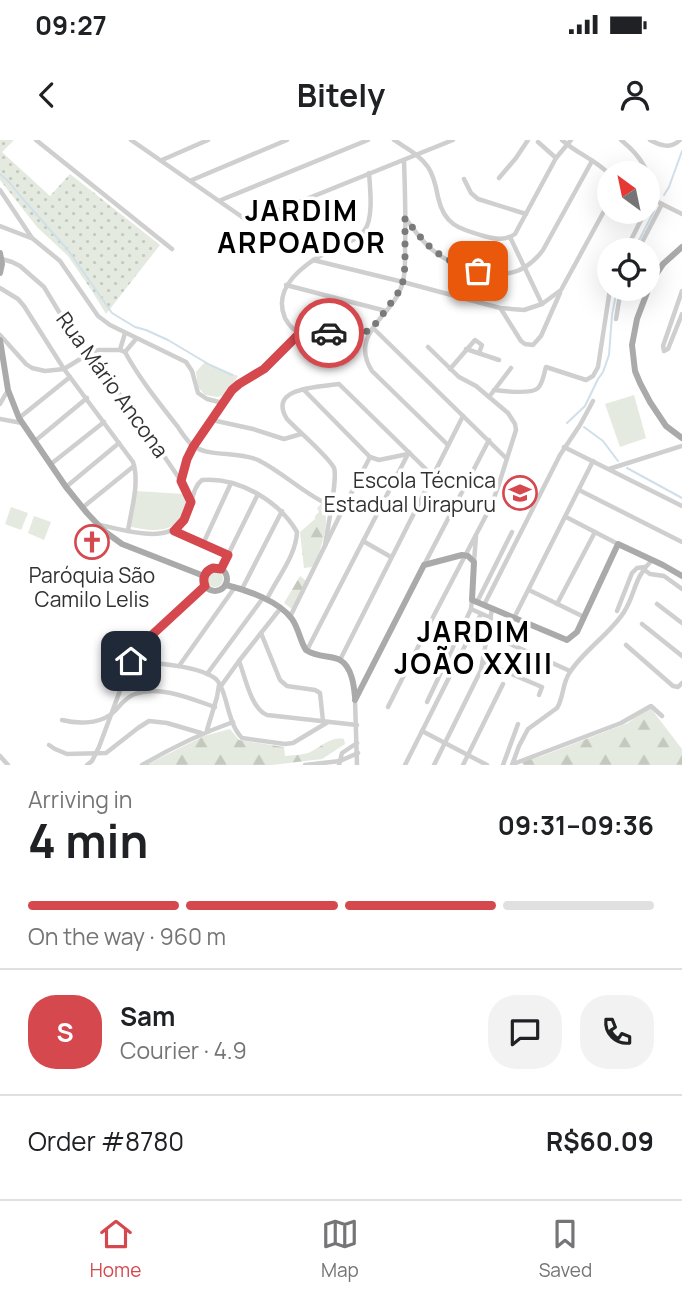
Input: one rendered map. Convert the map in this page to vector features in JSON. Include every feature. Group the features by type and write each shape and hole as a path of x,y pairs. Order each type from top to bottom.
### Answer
{"main road":[{"path":"681,249 663,264 651,282 637,319 632,345 635,371 645,393 666,426 682,438"},
{"path":"0,272 1,256"},
{"path":"0,338 2,365 8,390 20,420 82,508 96,524 122,544 204,576"},
{"path":"355,700 424,565 465,555 474,562 477,603 567,640 577,632 618,544 682,576"},
{"path":"213,568 221,569 227,578 226,585 212,591 205,586 204,576 213,568"},
{"path":"226,585 265,599 290,617 306,650 321,657 340,660 351,674 355,700"}],"street":[{"path":"36,140 172,249"},
{"path":"131,140 245,219 255,221 450,140"},
{"path":"161,161 208,140"},
{"path":"191,181 287,140"},
{"path":"220,201 368,140"},
{"path":"394,140 417,155 433,174 442,211 452,224 462,230 492,239 502,240 514,234 566,141 597,164"},
{"path":"499,178 528,140"},
{"path":"621,140 641,161"},
{"path":"650,140 664,146 674,145 680,140"},
{"path":"538,142 556,158"},
{"path":"404,160 403,282 400,291 367,335 365,349 368,365 372,370 448,445"},
{"path":"405,218 426,244 438,255 454,263 504,275 525,269 543,250 592,161"},
{"path":"369,173 367,226 357,237 313,260 286,285 282,297 283,315 291,327 300,333 371,329 506,458"},
{"path":"464,179 471,193 478,199 526,214"},
{"path":"0,190 32,238 60,261 98,316 136,339 186,362 192,370 198,393 207,399 223,403"},
{"path":"660,203 682,214"},
{"path":"500,308 521,341 533,345 541,336 561,290 597,224"},
{"path":"0,226 32,238"},
{"path":"510,237 542,304"},
{"name":"Rua Mário Ancona","path":"1,256 41,284 67,325 181,481 191,502"},
{"path":"313,260 500,308 524,310 542,304 561,290"},
{"path":"286,285 386,310"},
{"path":"0,288 24,306 64,369 135,466 128,531"},
{"path":"682,291 663,346 664,351 668,349 682,314"},
{"path":"494,390 533,391 538,388 546,367 586,380 596,372 608,301"},
{"path":"617,319 619,301"},
{"path":"125,333 122,351 193,447 254,458 310,496 331,506"},
{"path":"181,481 193,447 235,386 264,369 300,333"},
{"path":"0,338 21,360 32,368 45,371 64,369 90,353 104,350 122,351 136,339"},
{"path":"450,369 473,341 482,345 479,353"},
{"path":"388,707 495,497 514,436 515,424 508,413 476,386 459,377 428,347"},
{"path":"466,349 499,360"},
{"path":"489,397 511,368"},
{"path":"0,419 20,420 70,377"},
{"path":"325,546 335,469 287,419 281,407 286,397 303,390 339,384 432,476"},
{"path":"0,404 8,390"},
{"path":"303,390 370,457 379,460 408,453"},
{"path":"35,441 87,398"},
{"path":"426,702 471,609 507,561 565,447 593,401"},
{"path":"340,660 463,416"},
{"path":"212,420 284,439 301,434"},
{"path":"51,464 104,422"},
{"path":"424,565 489,440"},
{"path":"66,487 119,443"},
{"path":"608,470 682,446"},
{"path":"565,447 682,506"},
{"path":"306,650 408,453"},
{"path":"290,617 370,457"},
{"path":"514,619 593,461"},
{"path":"82,508 135,466"},
{"path":"174,531 184,520 196,486 202,480 231,483 258,494 282,512 296,528 298,536 290,557 265,599 207,674"},
{"path":"203,544 231,483"},
{"path":"579,490 682,542"},
{"path":"221,569 258,494"},
{"path":"179,666 239,588 282,512"},
{"path":"566,517 618,544"},
{"path":"96,524 156,534 174,531 228,555"},
{"path":"477,603 512,532"},
{"path":"557,604 595,532"},
{"path":"474,562 476,536"},
{"path":"363,541 391,557"},
{"path":"499,557 507,561"},
{"path":"512,764 528,729 560,703 564,683 570,671 623,613 637,579 652,560"},
{"path":"617,611 632,573 637,568 664,576 682,589"},
{"path":"87,765 96,753 131,661 153,634 205,586"},
{"path":"529,590 584,617"},
{"path":"657,604 682,623"},
{"path":"204,732 215,707 220,684 280,609"},
{"path":"471,609 491,618"},
{"path":"434,765 484,662 492,609"},
{"path":"405,765 481,614"},
{"path":"642,624 682,656"},
{"path":"261,633 280,680 287,686 315,690 320,694 325,722"},
{"path":"488,634 570,671"},
{"path":"626,645 673,685 678,687 682,683"},
{"path":"131,661 179,666 207,674 220,684 233,722 242,738 285,744 300,740 325,722"},
{"path":"239,661 255,705 261,713 357,725"},
{"path":"484,662 542,687 539,695"},
{"path":"463,765 503,684"},
{"path":"62,720 87,723 112,714 127,698 144,692 169,694 215,707"},
{"path":"355,700 358,765"},
{"path":"512,764 621,723 649,707 653,707 662,716"},
{"path":"49,745 67,754 106,753 149,721 204,732"},
{"path":"142,765 204,732 233,722"},
{"path":"503,765 518,724"},
{"path":"422,731 487,765"},
{"path":"340,763 342,753 357,743"},
{"path":"305,765 340,763 358,752"},
{"path":"0,755 8,765"}],"green space":[{"path":"0,140 14,140 2,152 50,196 70,174 160,245 106,314 68,256 37,227 0,180"},
{"path":"205,362 238,376 225,395 205,395 198,387 196,372"},
{"path":"634,395 646,438 620,447 605,404"},
{"path":"135,491 184,494 186,504 183,515 173,525 160,530 131,527"},
{"path":"322,503 326,526 322,545 312,567 304,568 300,532 315,519 319,512 317,508"},
{"path":"11,507 28,513 21,530 5,524"},
{"path":"34,516 51,522 44,540 28,533"},
{"path":"215,571 223,579 215,587 207,579"},
{"path":"300,576 306,581 292,609 284,603"},
{"path":"649,706 682,749 682,765 524,765 520,762 628,723"},
{"path":"230,729 239,740 284,747 285,756 308,753 334,739 344,739 345,744 322,759 272,765 146,765 204,736"}],"waterway":[{"path":"664,195 682,151"},
{"path":"0,174 68,250 112,313 232,375"},
{"path":"640,238 647,224"},
{"path":"567,423 585,406 603,372 609,355 615,301"},
{"path":"584,427 603,441 618,461"},
{"path":"627,468 682,498"}],"way so far":[{"path":"329,333 370,331 400,291 404,278 405,218 438,255 478,271"}],"place":[{"name":"Escola Técnica Estadual Uirapuru","path":"520,493"},
{"name":"Paróquia São Camilo Lelis","path":"92,542"}],"district":[{"name":"JARDIM ARPOADOR","path":"302,227"},
{"name":"JARDIM JOÃO XXIII","path":"474,648"}],"route":[{"path":"131,661 153,634 205,586 206,572 213,568 221,569 228,555 174,531 184,520 191,502 181,481 183,469 193,447 235,386 264,369 300,333 329,333"}]}
